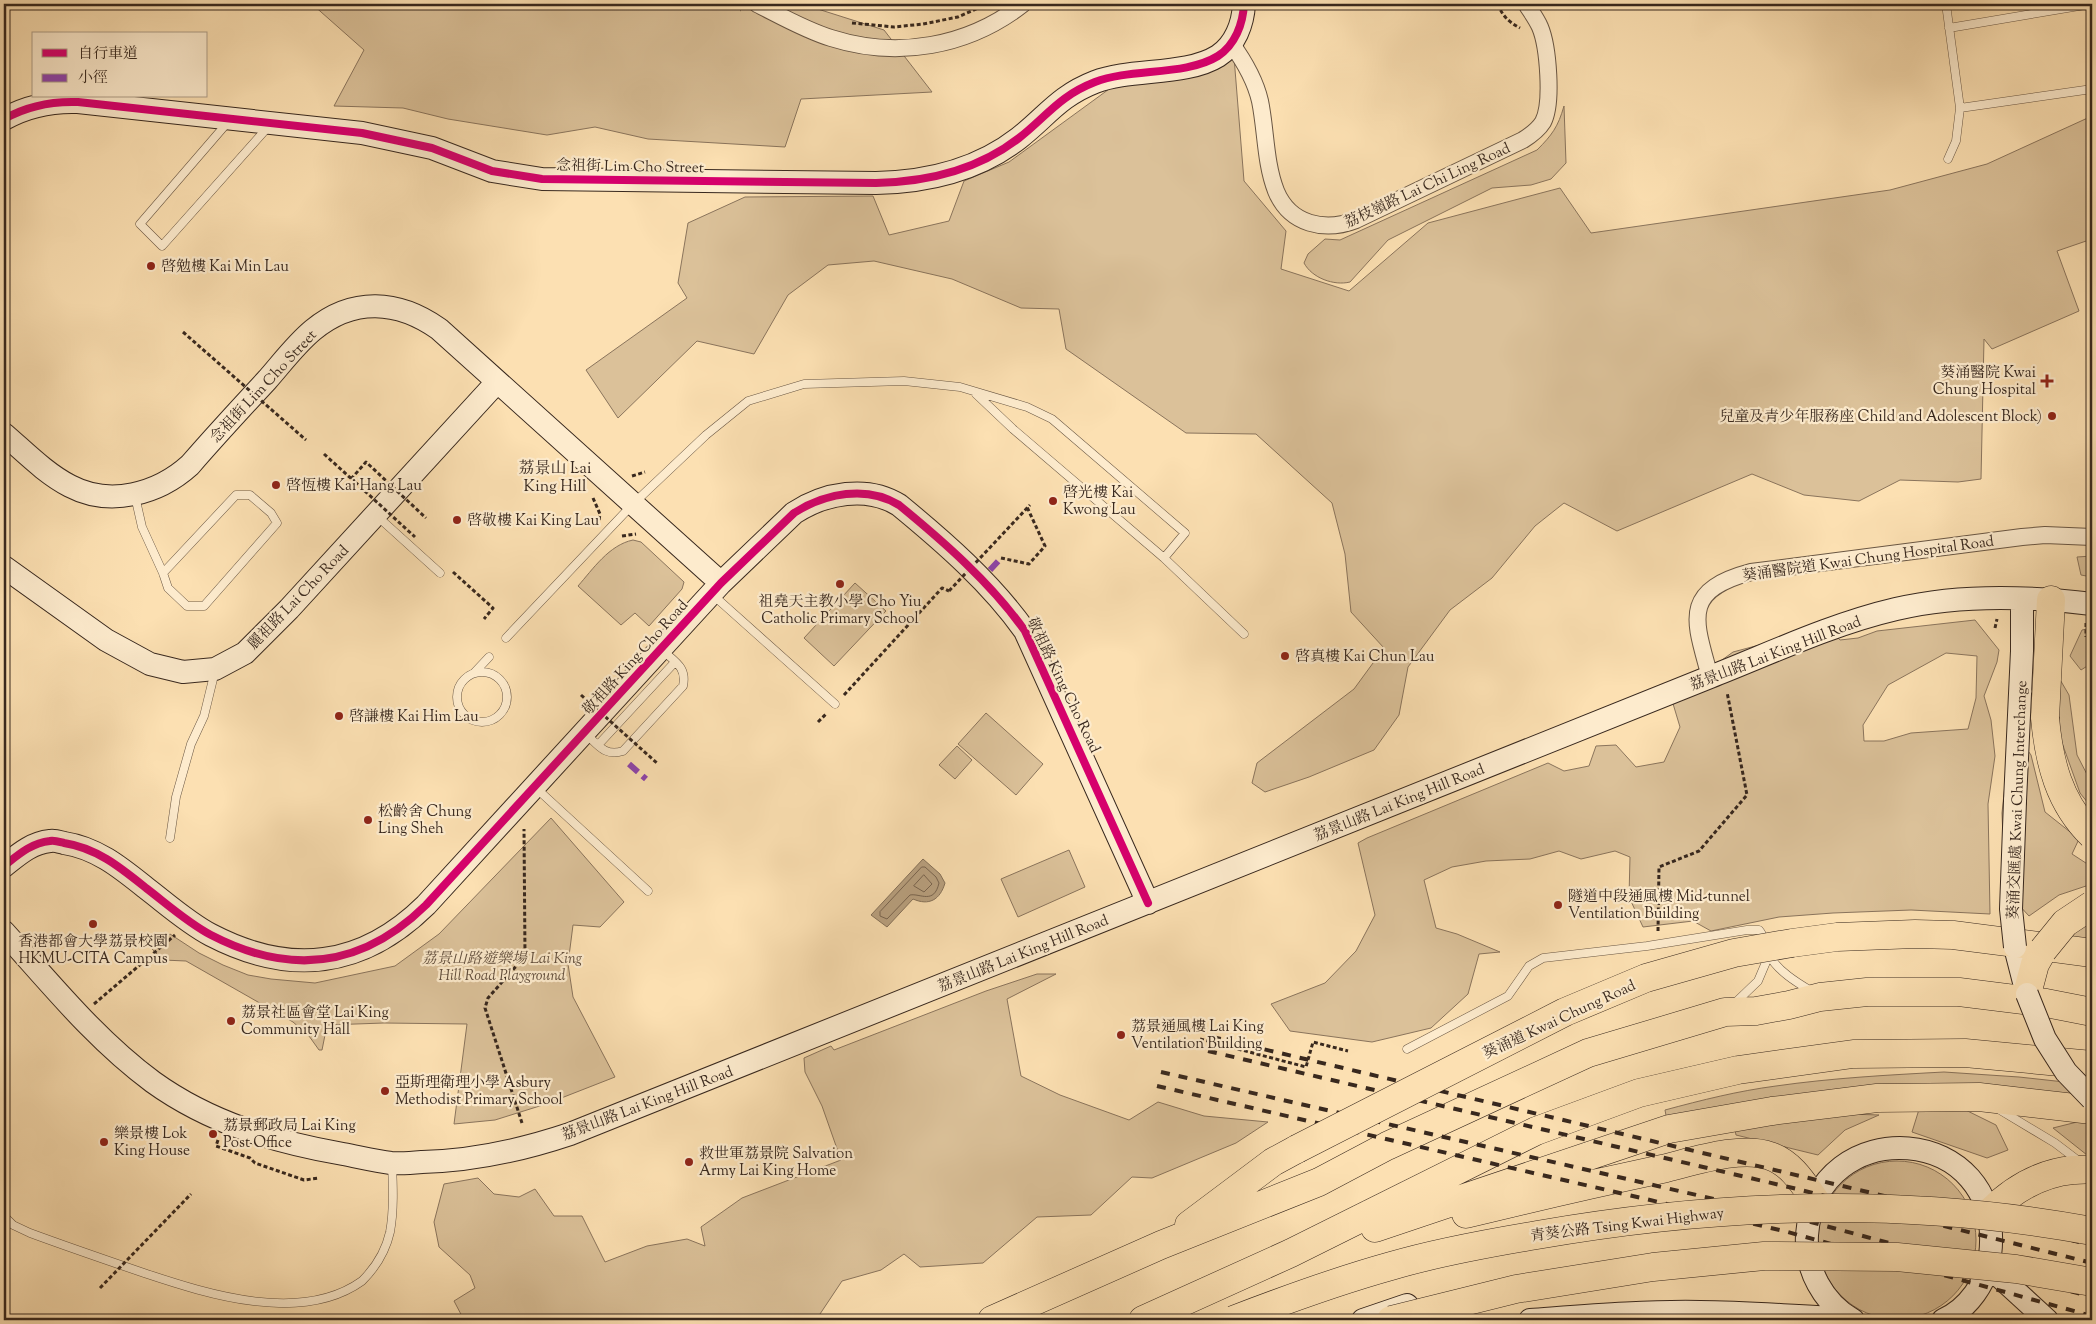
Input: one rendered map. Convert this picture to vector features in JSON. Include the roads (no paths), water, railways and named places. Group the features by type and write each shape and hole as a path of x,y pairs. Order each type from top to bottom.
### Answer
{"highway":[{"path":"2051,600 2045,718 2048,750 2055,777 2066,802 2092,835"},
{"path":"2027,994 2035,964 2053,936 2065,923 2092,905"},
{"name":"葵涌道 Kwai Chung Road","path":"1161,1245 1273,1162 1565,1012 1646,978 1734,953 1837,937 1915,934 1953,935 2092,953"},
{"name":"葵涌道 Kwai Chung Road","path":"992,1320 1161,1245 1319,1182 1386,1146 1588,1053 1725,1012 1756,1011 1820,997 1867,992 1958,992 2046,1003 2092,1012"},
{"path":"1143,1320 1290,1253 1536,1130 1639,1093 1738,1070 1853,1054 1966,1053 2092,1064"},
{"path":"1332,1243 1669,1129 1772,1111 1877,1098 1979,1097 2092,1110"},
{"path":"1290,1253 1397,1230 1584,1185 1717,1157 1746,1153 1769,1155 1784,1163 1799,1178 1815,1200"},
{"path":"1989,1213 2012,1193 2036,1178 2059,1171 2091,1170"},
{"name":"青葵公路 Tsing Kwai Highway","path":"1233,1320 1301,1294 1393,1265 1505,1240 1652,1217 1743,1210 1894,1208 2000,1217 2092,1231"},
{"path":"1391,1320 1516,1288 1654,1267 1764,1256 1897,1257 2016,1269 2092,1282"}],"street":[{"path":"757,4 830,38 864,46 900,48 936,45 961,38 991,25 1023,4"},
{"path":"1231,43 1241,25 1244,4"},
{"name":"荔枝嶺路 Lai Chi Ling Road","path":"1231,43 1247,67 1256,89 1272,178 1280,199 1292,214 1309,224 1338,226 1356,220 1523,140 1538,129 1546,113 1549,93 1543,37 1540,26 1528,7"},
{"name":"念祖街 Lim Cho Street","path":"4,119 32,106 63,101 272,123 389,138 432,148 492,171 533,178 876,183 915,181 948,173 995,154 1019,138 1058,102 1085,86 1118,76 1196,64 1217,57 1231,43"},
{"name":"念祖街 Lim Cho Street","path":"4,434 45,469 70,486 83,492 108,496 134,494 161,485 181,473 312,331 323,322 347,310 360,307 388,307 413,314 439,329 633,504 716,588"},
{"name":"麗祖路 Lai Cho Road","path":"4,567 106,640 150,664 183,672 215,669 245,653 380,519 497,382"},
{"name":"敬祖路 King Cho Road","path":"4,866 26,848 50,840 80,845 111,861 210,934 250,952 307,961 342,956 380,942 409,922 535,786 591,739 668,655 716,588 794,513 808,504 849,494 867,492 890,499 899,505 967,566 1001,600 1025,631 1148,903"},
{"name":"葵涌醫院道 Kwai Chung Hospital Road","path":"1710,677 1697,628 1697,612 1700,603 1708,592 1720,583 1733,577 1751,572 2022,537 2055,535 2092,537"},
{"name":"荔景山路 Lai King Hill Road","path":"4,932 72,1009 99,1035 154,1082 197,1109 244,1131 308,1148 392,1163 446,1162 523,1148 570,1134 1827,631 1896,609 1955,600 2022,599 2092,604"},
{"name":"葵涌交匯處 Kwai Chung Interchange","path":"2022,599 2011,909 2015,947 2027,994 2045,1039 2066,1072 2092,1099"},
{"path":"1851,1319 1835,1308 1824,1295 1812,1272 1806,1246 1808,1222 1815,1200 1833,1174 1858,1156 1887,1147 1918,1148 1946,1159 1970,1178 1981,1194 1989,1213 1993,1235 1989,1267 1974,1295 1952,1316 1943,1320"},
{"path":"1363,1320 1424,1299 1531,1280 1660,1265 1708,1267 1771,1260 1794,1253 1806,1246"},
{"path":"1989,1267 2047,1320"},
{"path":"1538,1320 1665,1312 1776,1314 1851,1319"}],"lane":[{"path":"1946,4 1960,108 1956,141 1948,159"},
{"path":"1949,28 2091,4"},
{"path":"1960,108 2092,89"},
{"path":"231,119 140,224 162,246 272,123"},
{"path":"506,638 633,504 706,435 748,401 804,384 904,381 960,387 1028,407 1052,419 1185,533 1164,558"},
{"path":"974,392 1013,429 1164,558 1244,634"},
{"path":"134,494 142,527 168,588 187,606 204,606 277,523 271,513 250,495 236,495 163,573"},
{"path":"380,519 440,573"},
{"path":"716,588 835,704"},
{"path":"591,739 606,752 614,754 623,751 683,686 685,677 682,668 668,655"},
{"path":"474,673 491,673 504,684 507,701 500,716 492,721 484,723 469,719 458,707 458,691 467,677 474,673 489,657"},
{"path":"170,838 176,797 191,744 204,716 215,669"},
{"path":"535,786 648,891"},
{"path":"1408,1049 1508,996 1529,966 1543,958 1637,947 1747,930 1759,930 1765,936 1769,955 1795,982 1820,997"},
{"path":"1725,1012 1758,980 1769,955"},
{"path":"1979,1097 2055,1144 2091,1170"},
{"path":"4,1216 13,1225 30,1234 225,1300 270,1307 301,1309 315,1307 342,1296 355,1287 376,1264 390,1232 393,1188 392,1163"}],"water":[{"path":"923,859 940,874 945,883 943,889 933,900 924,902 913,899 887,927 871,915"}],"railway":[{"path":"1212,1037 2092,1245"},
{"path":"1208,1051 1797,1189 2092,1263"},
{"path":"1161,1072 1788,1216 2092,1297"},
{"path":"1157,1086 1784,1231 2092,1316"}],"place":[{"name":"啓勉樓 Kai Min Lau","path":"151,266"},
{"name":"葵涌醫院 Kwai Chung Hospital","path":"2047,381"},
{"name":"兒童及青少年服務座 Child and Adolescent Block)","path":"2052,416"},
{"name":"啓恆樓 Kai Hang Lau","path":"276,485"},
{"name":"啓光樓 Kai Kwong Lau","path":"1053,501"},
{"name":"啓敬樓 Kai King Lau","path":"457,520"},
{"name":"祖堯天主教小學 Cho Yiu Catholic Primary School","path":"840,584"},
{"name":"啓真樓 Kai Chun Lau","path":"1285,656"},
{"name":"啓謙樓 Kai Him Lau","path":"339,716"},
{"name":"松齡舍 Chung Ling Sheh","path":"368,820"},
{"name":"隧道中段通風樓 Mid-tunnel Ventilation Building","path":"1558,905"},
{"name":"香港都會大學荔景校園 HKMU-CITA Campus","path":"93,924"},
{"name":"荔景社區會堂 Lai King Community Hall","path":"231,1021"},
{"name":"荔景通風樓 Lai King Ventilation Building","path":"1121,1035"},
{"name":"亞斯理衛理小學 Asbury Methodist Primary School","path":"385,1091"},
{"name":"荔景郵政局 Lai King Post Office","path":"213,1134"},
{"name":"樂景樓 Lok King House","path":"104,1142"},
{"name":"救世軍荔景院 Salvation Army Lai King Home","path":"689,1162"}],"district":[{"name":"荔景山 Lai King Hill","path":"555,476"}],"park label":[{"name":"荔景山路遊樂場 Lai King Hill Road Playground","path":"502,966"}]}
